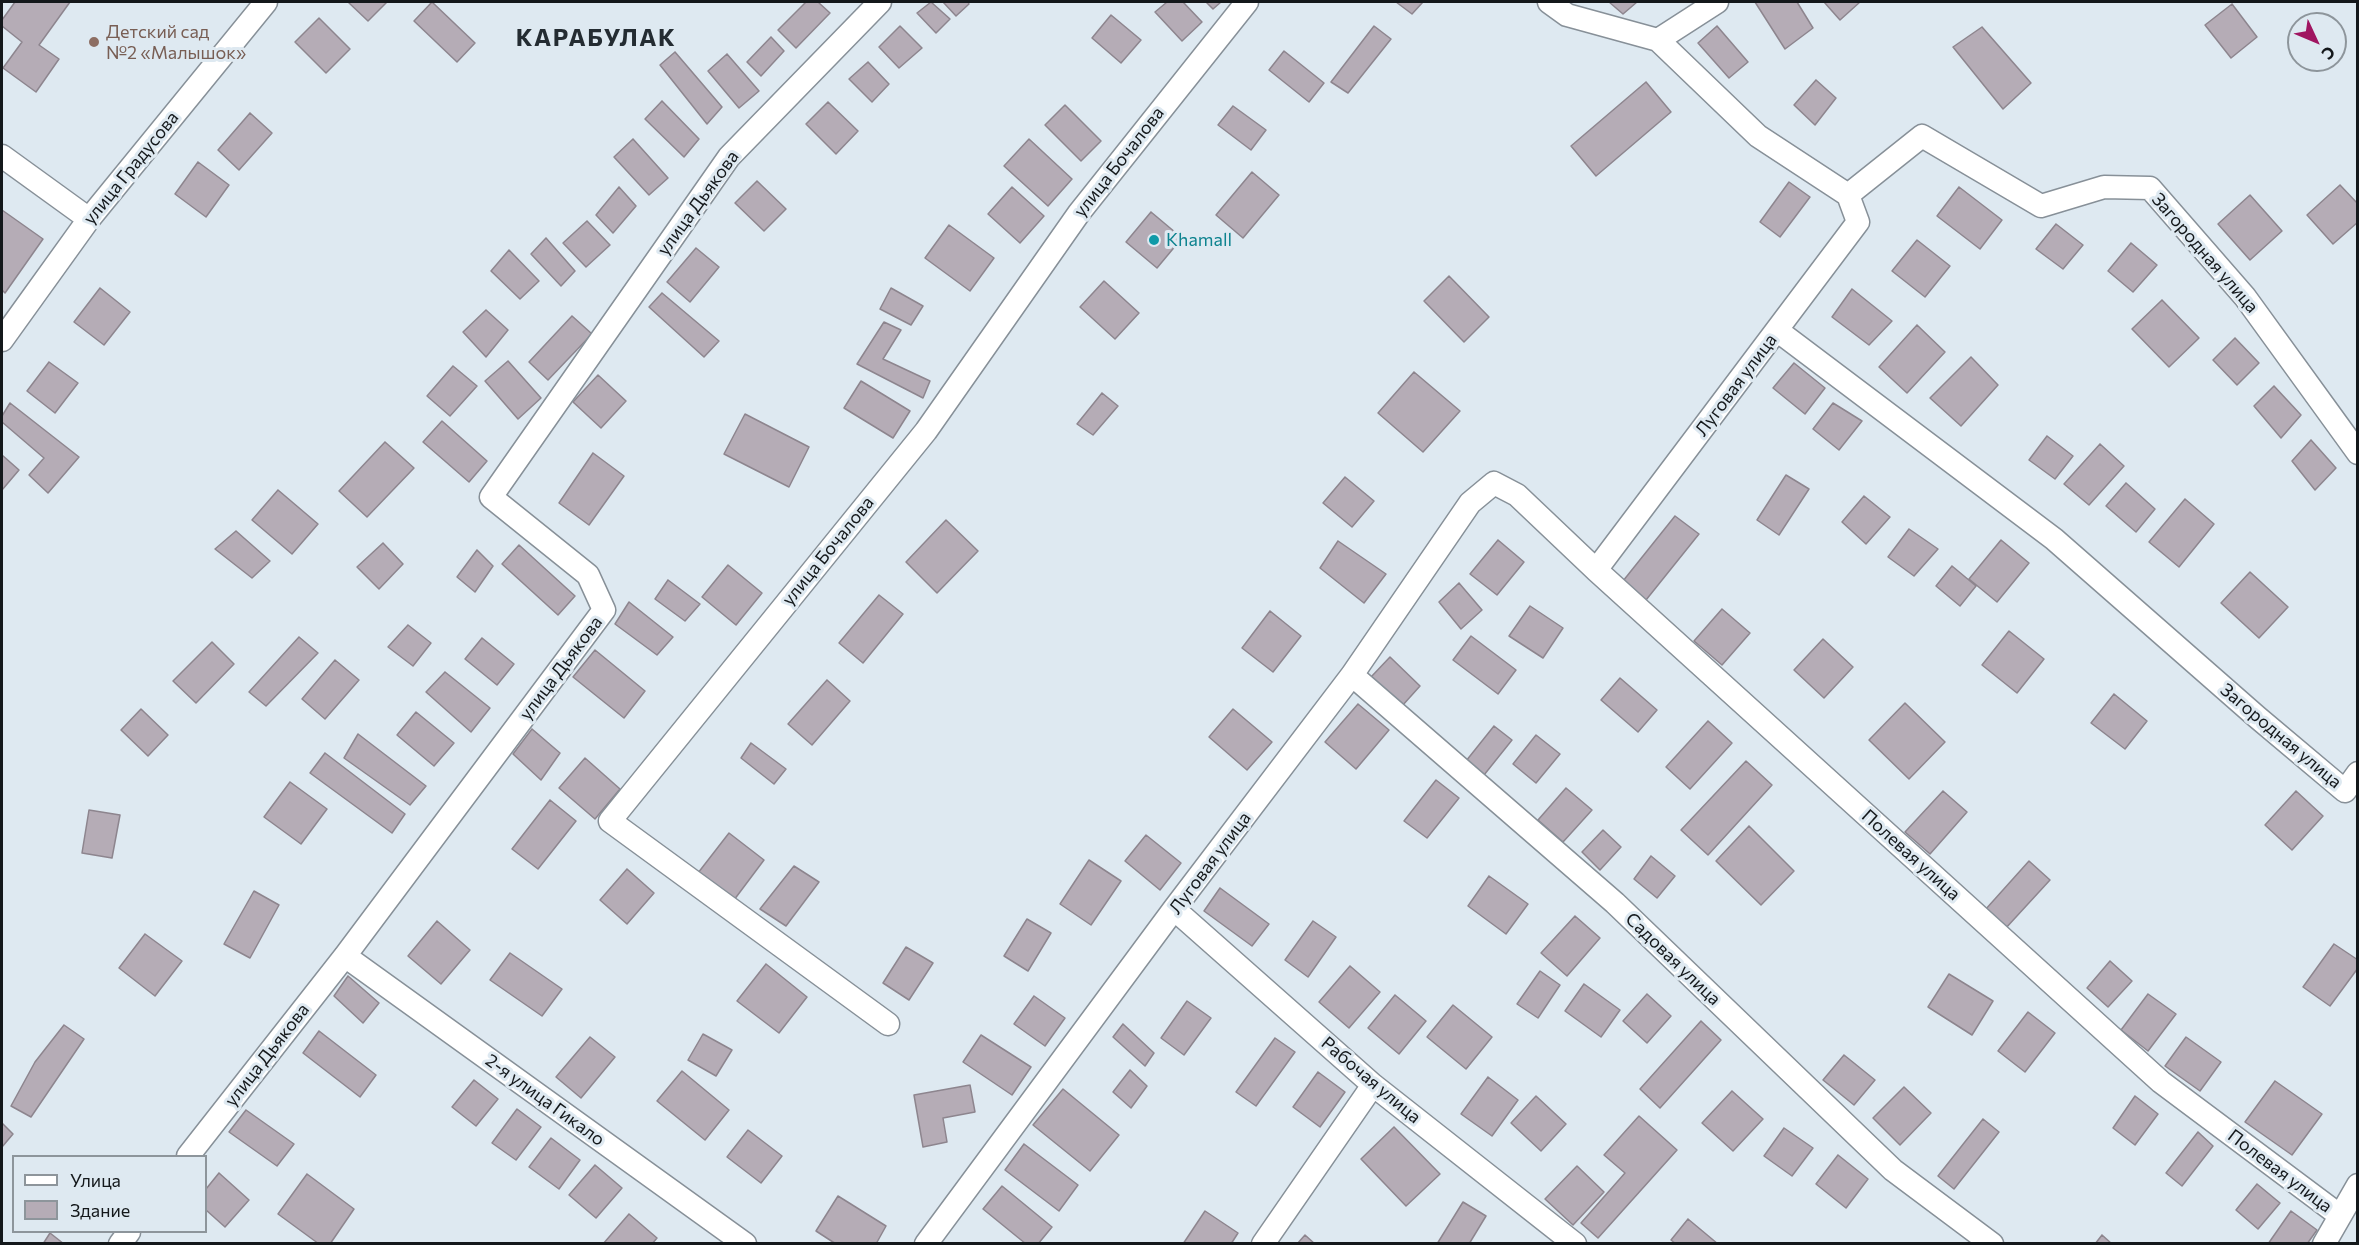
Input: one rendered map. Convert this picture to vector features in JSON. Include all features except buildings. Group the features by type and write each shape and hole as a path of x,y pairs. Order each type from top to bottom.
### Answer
{"street":[{"name":"улица Градусова","path":"2,340 89,219 266,2"},
{"name":"улица Дьякова","path":"189,1155 345,956 604,610 588,575 492,497 729,157 880,2"},
{"name":"улица Бочалова","path":"888,1024 610,821 926,431 1079,213 1247,2"},
{"path":"1550,2 1567,15 1658,40 1758,136 1848,195"},
{"path":"1658,40 1717,2"},
{"name":"Загородная улица","path":"1848,195 1922,136 2041,206 2104,187 2150,188 2246,297 2358,453"},
{"path":"2,156 89,219"},
{"name":"Луговая улица","path":"1596,570 1858,222 1848,195"},
{"name":"Загородная улица","path":"1778,331 2054,539 2345,791 2358,773"},
{"name":"Луговая улица","path":"926,1244 1174,909 1352,675 1470,503 1494,483"},
{"name":"Полевая улица","path":"1494,483 1517,495 1596,570 2161,1082 2340,1215"},
{"name":"Садовая улица","path":"1352,675 1615,903 1893,1170 1992,1244"},
{"name":"Рабочая улица","path":"1174,909 1373,1085 1567,1240"},
{"name":"2-я улица Гикало","path":"345,956 745,1244"},
{"path":"1263,1244 1373,1085"},
{"path":"2324,1244 2358,1185"}],"place":[{"name":"Детский сад №2 «Малышок»","path":"94,42"},
{"name":"Khamall","path":"1154,240"}],"district":[{"name":"КАРАБУЛАК","path":"596,38"}]}
